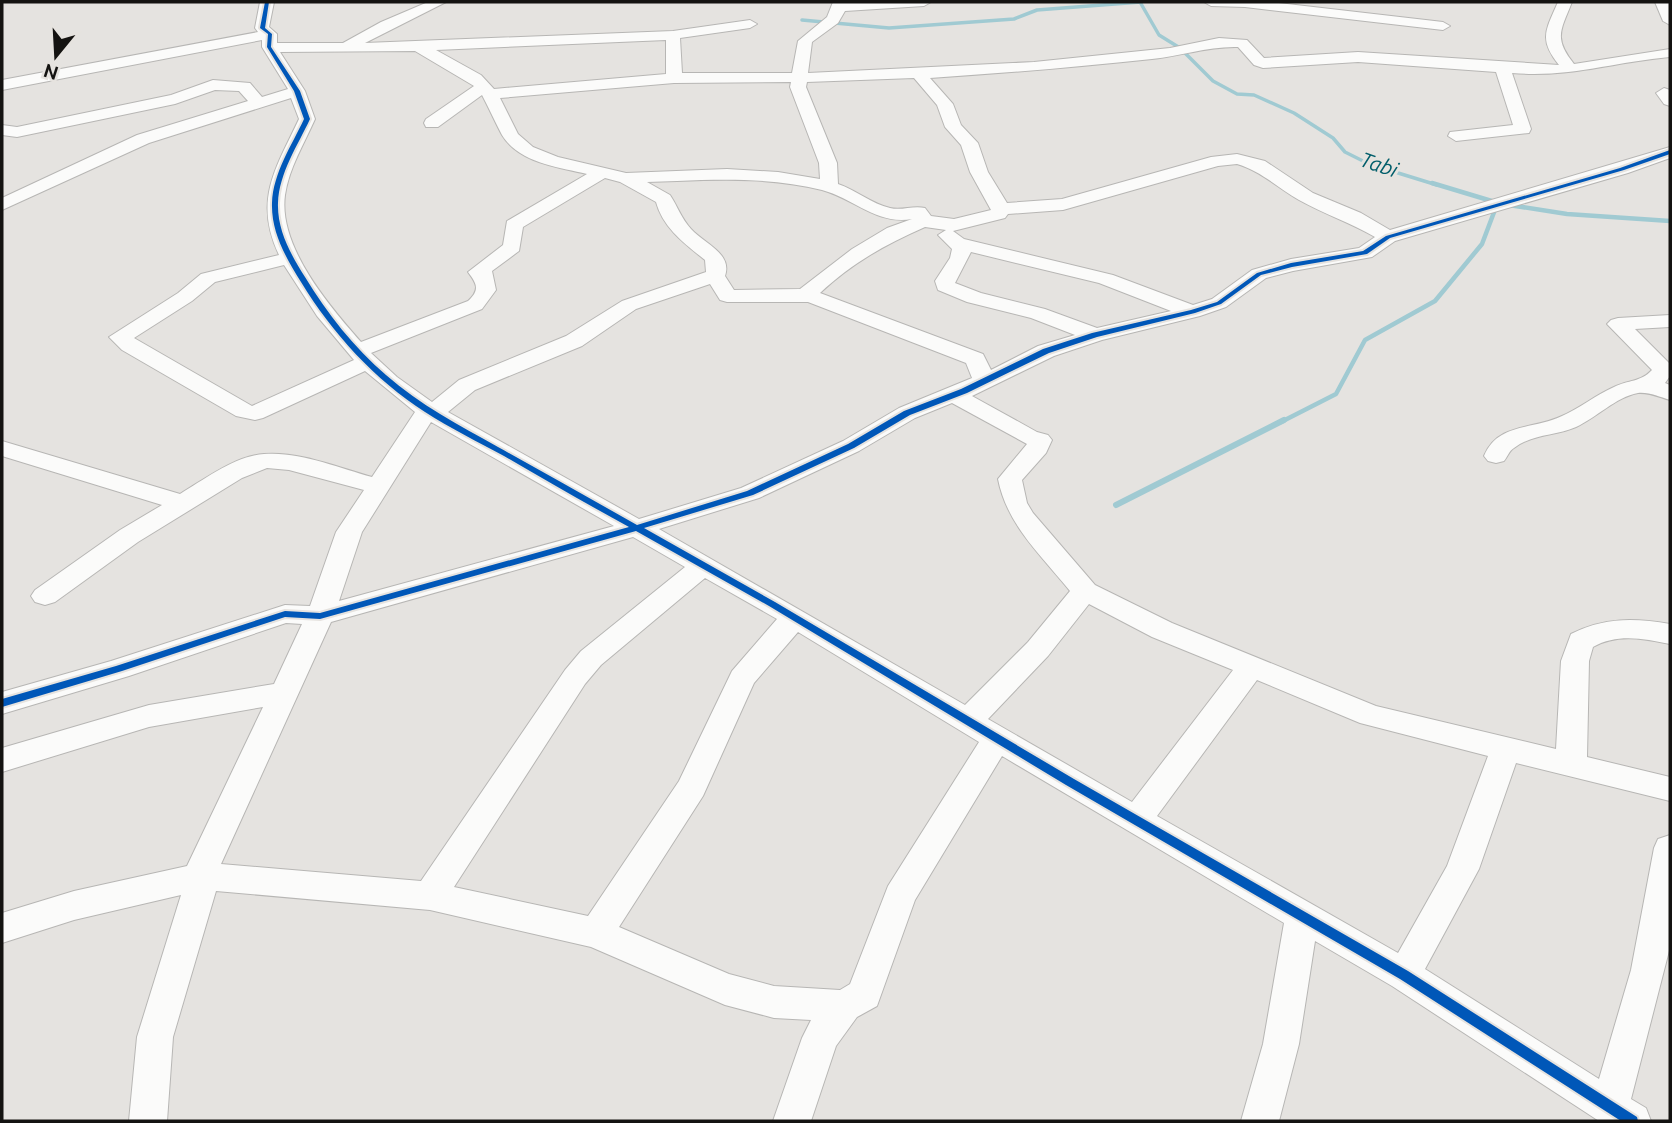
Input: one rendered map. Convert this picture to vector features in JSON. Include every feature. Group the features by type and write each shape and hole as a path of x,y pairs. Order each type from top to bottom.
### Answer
{"street":[{"path":"267,2 262,28 298,91 307,119 289,156 275,203 276,222 289,258 344,338 427,410 704,565 996,739 1404,975 1621,1114 1660,974 1670,848"},
{"path":"348,47 386,25 439,2"},
{"path":"829,186 828,163 817,139 815,125 797,87 805,41 835,17 841,4 924,2"},
{"path":"1211,2 1245,11 1443,26"},
{"path":"1565,2 1552,33 1552,44 1570,69"},
{"path":"1662,2 1670,21"},
{"path":"1445,9 1443,44 1455,65"},
{"path":"1242,43 1245,11"},
{"path":"588,38 594,20"},
{"path":"2,85 270,40 348,47 418,46 673,35 750,24"},
{"path":"673,35 674,78"},
{"path":"432,123 487,90 674,78 799,79 919,74 1109,60 1170,53 1219,42 1242,43 1263,63 1358,57 1502,68 1570,69 1635,56 1670,53"},
{"path":"418,46 450,62 487,90 511,136 527,151 553,161 606,171 626,178 664,199 668,213 686,236 714,258 717,270 715,276 726,296 758,299 806,295 975,359 984,380"},
{"path":"1456,136 1523,128 1502,68"},
{"path":"919,74 945,104 953,127 969,143 979,172 1002,209"},
{"path":"2,130 17,132 175,99 213,85 244,86 258,102"},
{"path":"2,205 142,139 298,91"},
{"path":"2,703 119,669 285,614 320,616 750,494 851,446 907,413 954,395 1046,351 1095,335 1194,312 1219,303 1259,274 1291,265 1366,253 1388,237 1622,169 1670,152"},
{"path":"806,295 828,273 899,229 929,223 954,225 998,214 1002,209 1063,204 1217,161 1237,159 1259,164 1307,197 1354,217 1388,237"},
{"path":"289,258 208,278 186,297 120,337 244,411 255,413 363,356 475,305 485,295 487,282 482,272 478,272 512,247 514,225 606,171"},
{"path":"626,178 716,173 787,179 829,186 895,215 918,212 962,247 962,254 945,279 945,286 974,298 1038,313 1095,335"},
{"path":"957,243 1106,279 1194,312"},
{"path":"148,1121 155,1037 201,877 320,616 349,532 427,410 439,408 467,385 574,341 629,305 715,276"},
{"path":"1496,456 1500,446 1511,440 1533,430 1557,427 1630,387 1660,390 1664,370 1618,324 1670,321"},
{"path":"954,395 1030,438 1040,440 1038,449 1010,479 1015,503 1023,517 1085,591 1162,630 1370,715 1670,789"},
{"path":"2,448 183,503"},
{"path":"45,596 183,503 233,473 264,461 289,463 379,486"},
{"path":"430,896 575,677 591,658 704,565"},
{"path":"967,722 1038,649 1085,591"},
{"path":"596,933 692,787 742,678 794,618"},
{"path":"1571,766 1575,661 1581,641 1613,628 1633,627 1670,634"},
{"path":"1136,820 1251,667"},
{"path":"2,760 149,716 285,693"},
{"path":"792,1121 820,1038 844,1006 864,995 900,896 996,739"},
{"path":"1404,975 1462,869 1506,749"},
{"path":"2,928 44,913 115,894 201,877 430,896 596,933 726,989 774,1002 844,1006"},
{"path":"1260,1121 1281,1044 1302,916"}],"waterway":[{"path":"802,20 889,28 1014,19 1037,10 1140,2"},
{"name":"Tabi","path":"1140,2 1159,35 1180,48 1213,81 1237,94 1254,95 1294,113 1333,138 1345,152 1369,164 1437,185"},
{"name":"Tabi","path":"1432,183 1495,202"},
{"name":"Tabi","path":"1509,205 1567,214 1670,221"},
{"path":"1281,422 1336,394 1365,340 1435,301 1482,244 1496,207"},
{"path":"1116,505 1284,420"}],"cycle path":[{"path":"267,2 262,28 270,34 269,47 297,91 307,119 279,182 275,204 277,223 295,266 324,311 340,332 390,382 427,410 772,604 1070,782 1404,975 1632,1121"},
{"path":"2,703 119,669 285,614 320,616 636,528 750,493 851,446 907,413 964,391 1046,351 1095,335 1193,312 1219,303 1259,274 1291,265 1365,253 1388,237 1622,169 1670,152"}]}
